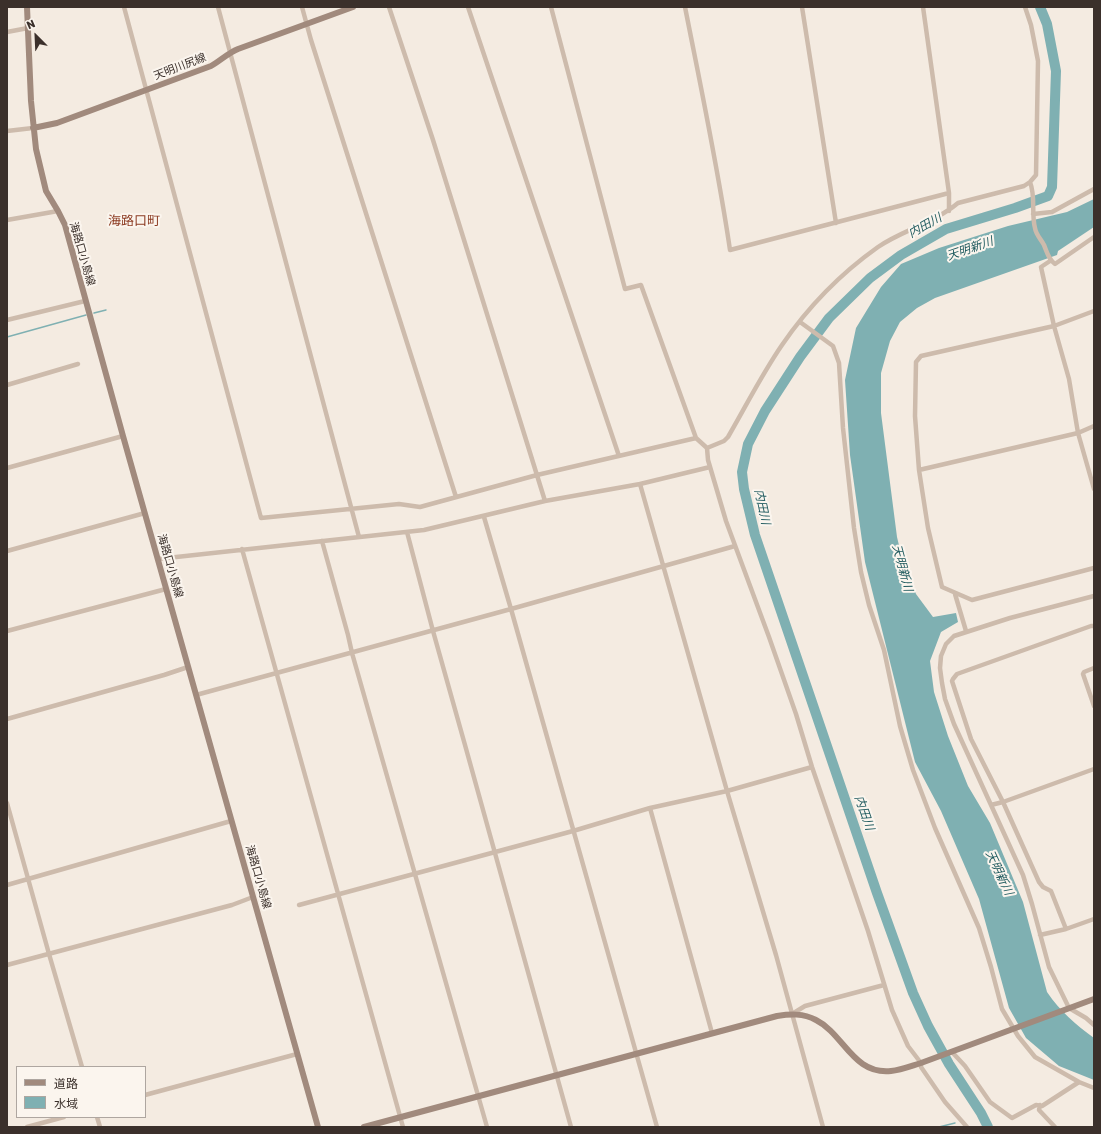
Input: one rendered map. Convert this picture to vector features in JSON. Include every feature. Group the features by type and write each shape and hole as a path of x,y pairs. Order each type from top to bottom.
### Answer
{"main road":[{"name":"海路口小島線","path":"27,7 33,128 36,149 46,191 65,225 318,1127"},
{"name":"天明川尻線","path":"33,128 57,123 211,66 222,60 230,52 353,7"},
{"path":"364,1127 760,1020 792,1014 814,1019 820,1022 855,1058 869,1067 892,1071 952,1052 1094,999"}],"street":[{"path":"124,7 261,518 399,504 420,507 537,475 696,438"},
{"path":"218,7 359,537"},
{"path":"302,7 306,24 456,497"},
{"path":"389,7 434,140 545,501"},
{"path":"468,7 619,456"},
{"path":"551,7 625,289 641,285 696,438 708,448"},
{"path":"684,7 723,203 730,250 949,193"},
{"path":"802,7 836,223"},
{"path":"923,7 949,193 949,211"},
{"path":"1025,7 1031,25 1038,61 1036,175 1031,184 1035,231 1044,244 1050,261 1055,264 1094,237"},
{"path":"7,32 28,28"},
{"path":"7,131 33,128"},
{"path":"708,448 724,441 728,436 776,354 826,290 866,256 892,238 949,211 958,203 1031,184"},
{"path":"1033,214 1052,212 1094,189"},
{"path":"7,220 58,211"},
{"path":"1050,261 1041,267 1054,326 1069,378 1078,433 1094,489"},
{"path":"7,320 86,302"},
{"path":"1094,311 1054,326 921,356 916,362 915,416 919,470 928,528 941,585 944,589 972,600 1094,568"},
{"path":"800,322 833,346 839,363 844,435 854,528 861,572 869,605 884,650 900,726 913,770 935,828 979,928 1002,1009 1013,1029 1035,1057 1079,1082 1094,1088"},
{"path":"7,385 78,364"},
{"path":"919,470 1078,433 1094,426"},
{"path":"7,468 123,436"},
{"path":"708,448 708,460 726,521 770,637 812,767 868,931 892,1010 908,1046 921,1063 921,1067 945,1102 967,1127"},
{"path":"158,559 424,530 484,517 545,501 640,484 710,467"},
{"path":"640,484 823,1127"},
{"path":"7,551 145,512"},
{"path":"484,517 635,1054 657,1127"},
{"path":"407,532 432,631 571,1127"},
{"path":"322,541 352,653 416,873 487,1127"},
{"path":"196,695 735,546"},
{"path":"242,549 403,1127"},
{"path":"7,631 166,589"},
{"path":"955,594 966,631"},
{"path":"1094,596 1010,618 954,636 946,644 941,656 940,668 945,699 954,724 1023,875 1049,967 1069,1008 1086,1018 1094,1025"},
{"path":"1066,929 1051,891 1041,884 1003,802 971,739 952,681 957,674 1094,626"},
{"path":"7,719 188,667"},
{"path":"1094,668 1084,672 1083,674 1094,706"},
{"path":"300,905 573,831 650,808 727,791 812,767"},
{"path":"991,805 1094,770"},
{"path":"7,803 82,1066"},
{"path":"650,808 712,1033"},
{"path":"7,885 231,821"},
{"path":"7,965 232,905 253,897"},
{"path":"1040,935 1066,929 1094,919"},
{"path":"792,1014 805,1006 884,985"},
{"path":"952,1052 965,1066 990,1102 1012,1118 1036,1105 1042,1106 1079,1082"},
{"path":"146,1095 297,1054"},
{"path":"1040,1105 1039,1110 1055,1127"},
{"path":"27,1127 60,1118"}],"water":[{"name":"天明新川","path":"1094,199 1094,227 1058,251 1057,255 935,298 917,308 900,322 890,341 881,373 881,413 897,537 903,562 916,594 933,617 956,613 958,622 941,632 930,661 934,692 948,736 968,786 990,823 1023,902 1047,992 1069,1017 1094,1038 1094,1080 1059,1066 1026,1038 1009,1008 979,899 941,811 915,762 865,562 850,455 845,380 856,328 881,287 901,264 939,248 1008,226 1067,212"}],"waterway":[{"name":"内田川","path":"988,1127 981,1113 949,1064 928,1026 913,993 877,893 755,535 744,489 742,472 748,444 765,411 800,357 829,318 870,278 901,255 946,229 1015,208 1048,196 1052,187 1056,71 1047,24 1040,7"},
{"path":"94,313 106,310"},
{"path":"7,337 86,315"},
{"path":"939,1127 955,1123"}],"district":[{"name":"海路口町","path":"134,221"}]}
